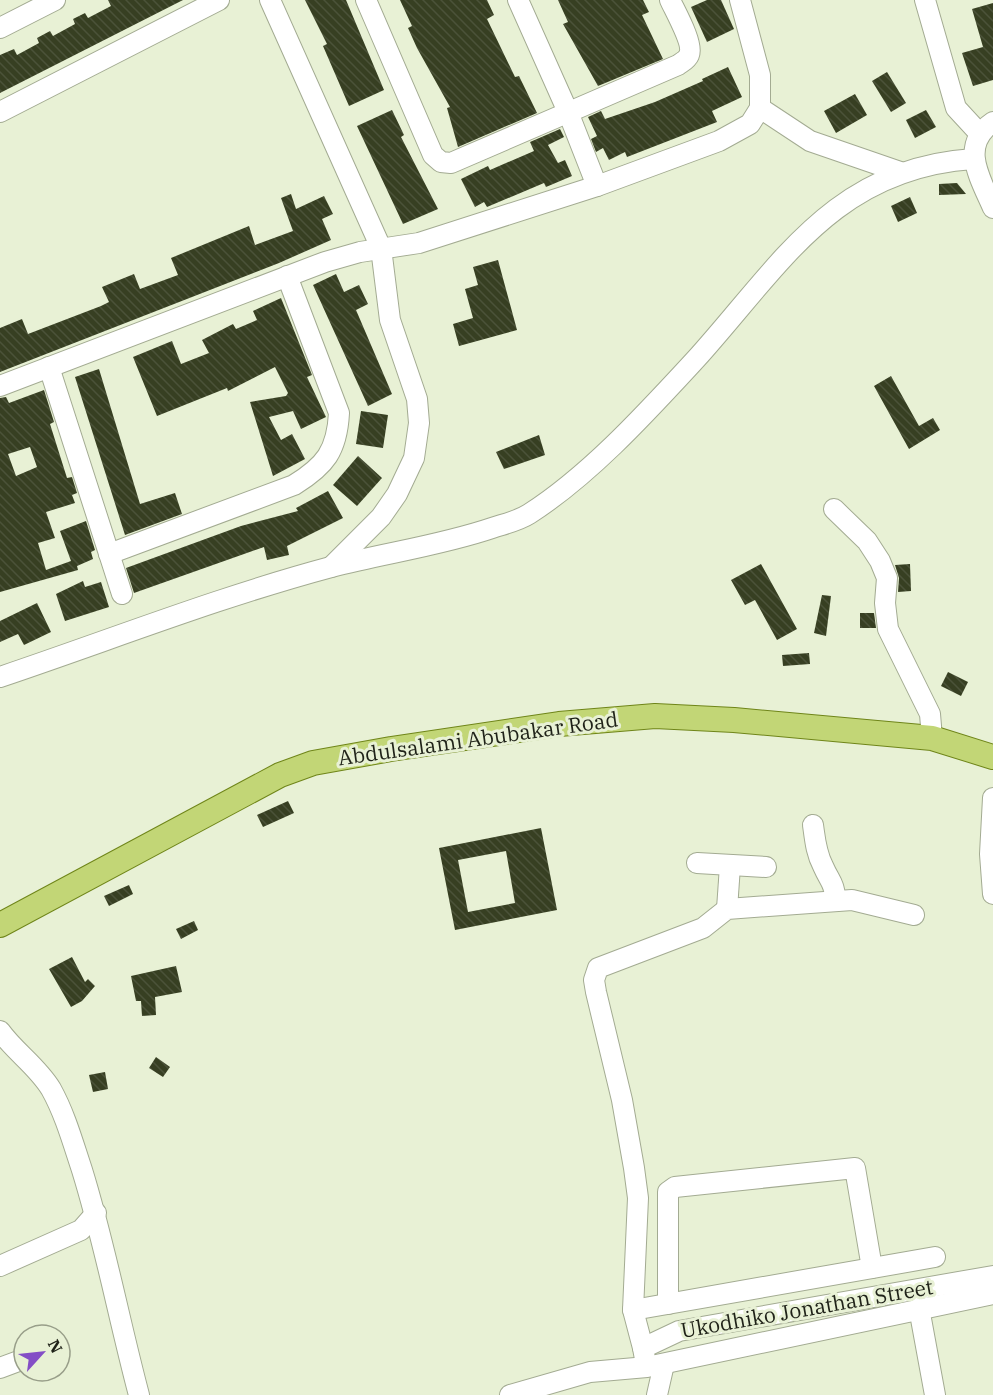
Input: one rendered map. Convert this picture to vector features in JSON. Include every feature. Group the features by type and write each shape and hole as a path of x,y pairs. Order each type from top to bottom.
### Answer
{"main road":[{"name":"Abdulsalami Abubakar Road","path":"0,925 280,775 313,763 609,718 655,716 734,720 932,738 993,757"}],"street":[{"path":"0,28 55,0"},
{"path":"0,112 219,0"},
{"path":"270,0 381,248 390,320 417,399 419,423 414,458 397,494 381,517 331,567"},
{"path":"366,0 433,155 441,162 459,160 678,65 691,52 689,42 670,0"},
{"path":"518,0 568,112 597,186"},
{"path":"0,386 287,276 348,255 420,243 597,186 719,141 750,124 760,108 760,75 740,0"},
{"path":"925,0 956,108 986,128 973,144 973,159 993,208"},
{"path":"760,108 810,141 900,172"},
{"path":"0,677 331,567 461,539 526,516 576,481 696,358 798,240 840,204 900,172 945,161 973,159"},
{"path":"109,554 294,485 317,472 329,455 338,435 339,413 287,276"},
{"path":"50,367 122,594"},
{"path":"834,509 867,541 880,561 887,578 885,603 888,628 930,714 932,738"},
{"path":"993,798 990,854 993,894"},
{"path":"813,825 817,850 823,867 834,882 836,901"},
{"path":"698,863 766,867"},
{"path":"727,909 730,866"},
{"path":"657,1395 655,1365 643,1348 633,1310 638,1198 622,1100 596,992 595,973 604,964 703,928 727,909 836,901 866,902 914,915"},
{"path":"0,1031 33,1065 50,1089 68,1128 96,1213 120,1325 139,1395"},
{"path":"668,1304 668,1192 675,1187 855,1168 872,1268"},
{"path":"0,1266 81,1230 96,1213"},
{"path":"633,1310 935,1257"},
{"name":"Ukodhiko Jonathan Street","path":"643,1348 679,1331 993,1276"},
{"path":"510,1395 590,1372 655,1365 993,1294"},
{"path":"919,1308 935,1395"}],"building":[{"path":"108,0 183,0 0,93 0,55 14,49 17,55 39,43 37,38 50,31 53,36 75,24 73,19 85,13 88,18 111,6"},
{"path":"305,0 346,0 384,90 349,106 323,46 327,44"},
{"path":"400,0 487,0 494,15 487,19 515,77 519,76 537,113 458,147 447,108 450,107 417,48 408,28 412,26"},
{"path":"558,0 643,0 649,12 642,15 663,59 598,86 563,24 568,22"},
{"path":"707,0 721,0 734,29 707,42 691,7"},
{"path":"993,3 993,80 973,86 962,53 983,47 972,9"},
{"path":"728,67 742,97 712,111 717,122 627,157 625,152 609,160 603,148 596,152 591,139 597,136 588,117 601,111 605,119 655,102 703,81 702,79"},
{"path":"887,72 906,103 891,112 872,81"},
{"path":"855,94 867,115 836,133 824,111"},
{"path":"392,110 404,135 401,137 438,209 403,224 357,126"},
{"path":"926,110 936,127 915,138 906,120"},
{"path":"560,129 564,137 548,145 558,163 565,160 572,176 546,187 544,183 487,207 484,202 475,207 461,179 488,166 490,170 534,151 530,142"},
{"path":"957,183 966,194 939,195 939,184"},
{"path":"291,194 296,209 324,196 333,214 322,219 331,240 279,263 0,372 0,328 22,319 28,334 109,302 102,287 134,274 140,289 178,275 171,258 249,226 255,245 293,231 281,198"},
{"path":"910,197 917,213 898,222 891,206"},
{"path":"498,260 517,330 459,346 453,324 473,318 465,289 478,285 473,267"},
{"path":"336,274 344,292 359,285 368,304 356,310 392,394 368,406 313,285"},
{"path":"281,298 312,375 307,377 326,417 301,429 293,411 269,417 281,440 292,434 305,459 273,476 250,402 286,396 288,393 275,367 228,391 227,388 157,416 133,357 172,341 181,364 209,353 202,340 233,324 236,329 257,320 253,311"},
{"path":"99,369 140,504 175,493 182,514 125,535 75,377"},
{"path":"891,376 919,426 933,418 940,430 909,449 874,386"},
{"path":"44,390 54,422 50,424 67,478 72,477 77,493 72,495 75,503 46,512 55,538 38,543 46,570 71,561 60,531 86,521 95,550 91,552 93,559 77,566 78,570 0,592 0,398 6,397 9,403","holes":["30,447 37,467 16,476 8,454"]},
{"path":"361,411 388,415 383,448 356,444"},
{"path":"539,435 545,455 504,469 496,452"},
{"path":"358,456 382,478 357,506 333,485"},
{"path":"328,491 343,518 287,546 289,555 267,560 264,547 134,593 126,568 241,526 298,511 296,508"},
{"path":"761,564 797,629 777,640 755,600 745,605 731,580"},
{"path":"910,564 911,591 898,592 899,578 895,565"},
{"path":"83,581 85,587 101,582 109,607 65,621 56,594"},
{"path":"822,595 831,596 826,636 814,633"},
{"path":"37,603 51,632 24,645 18,634 0,642 0,621"},
{"path":"860,613 874,613 876,628 860,628"},
{"path":"809,653 810,664 783,666 782,655"},
{"path":"948,672 968,682 961,696 941,686"},
{"path":"288,801 294,813 263,827 257,815"},
{"path":"541,828 557,910 455,930 439,848","holes":["506,851 515,903 468,912 458,860"]},
{"path":"129,885 133,894 109,906 104,896"},
{"path":"194,921 198,930 181,939 176,929"},
{"path":"72,957 85,982 88,979 95,986 82,1001 71,1007 49,969"},
{"path":"176,966 182,992 155,997 156,1015 142,1016 141,1001 136,1001 131,976"},
{"path":"156,1057 170,1067 163,1077 149,1068"},
{"path":"105,1072 108,1089 93,1092 89,1075"}]}
